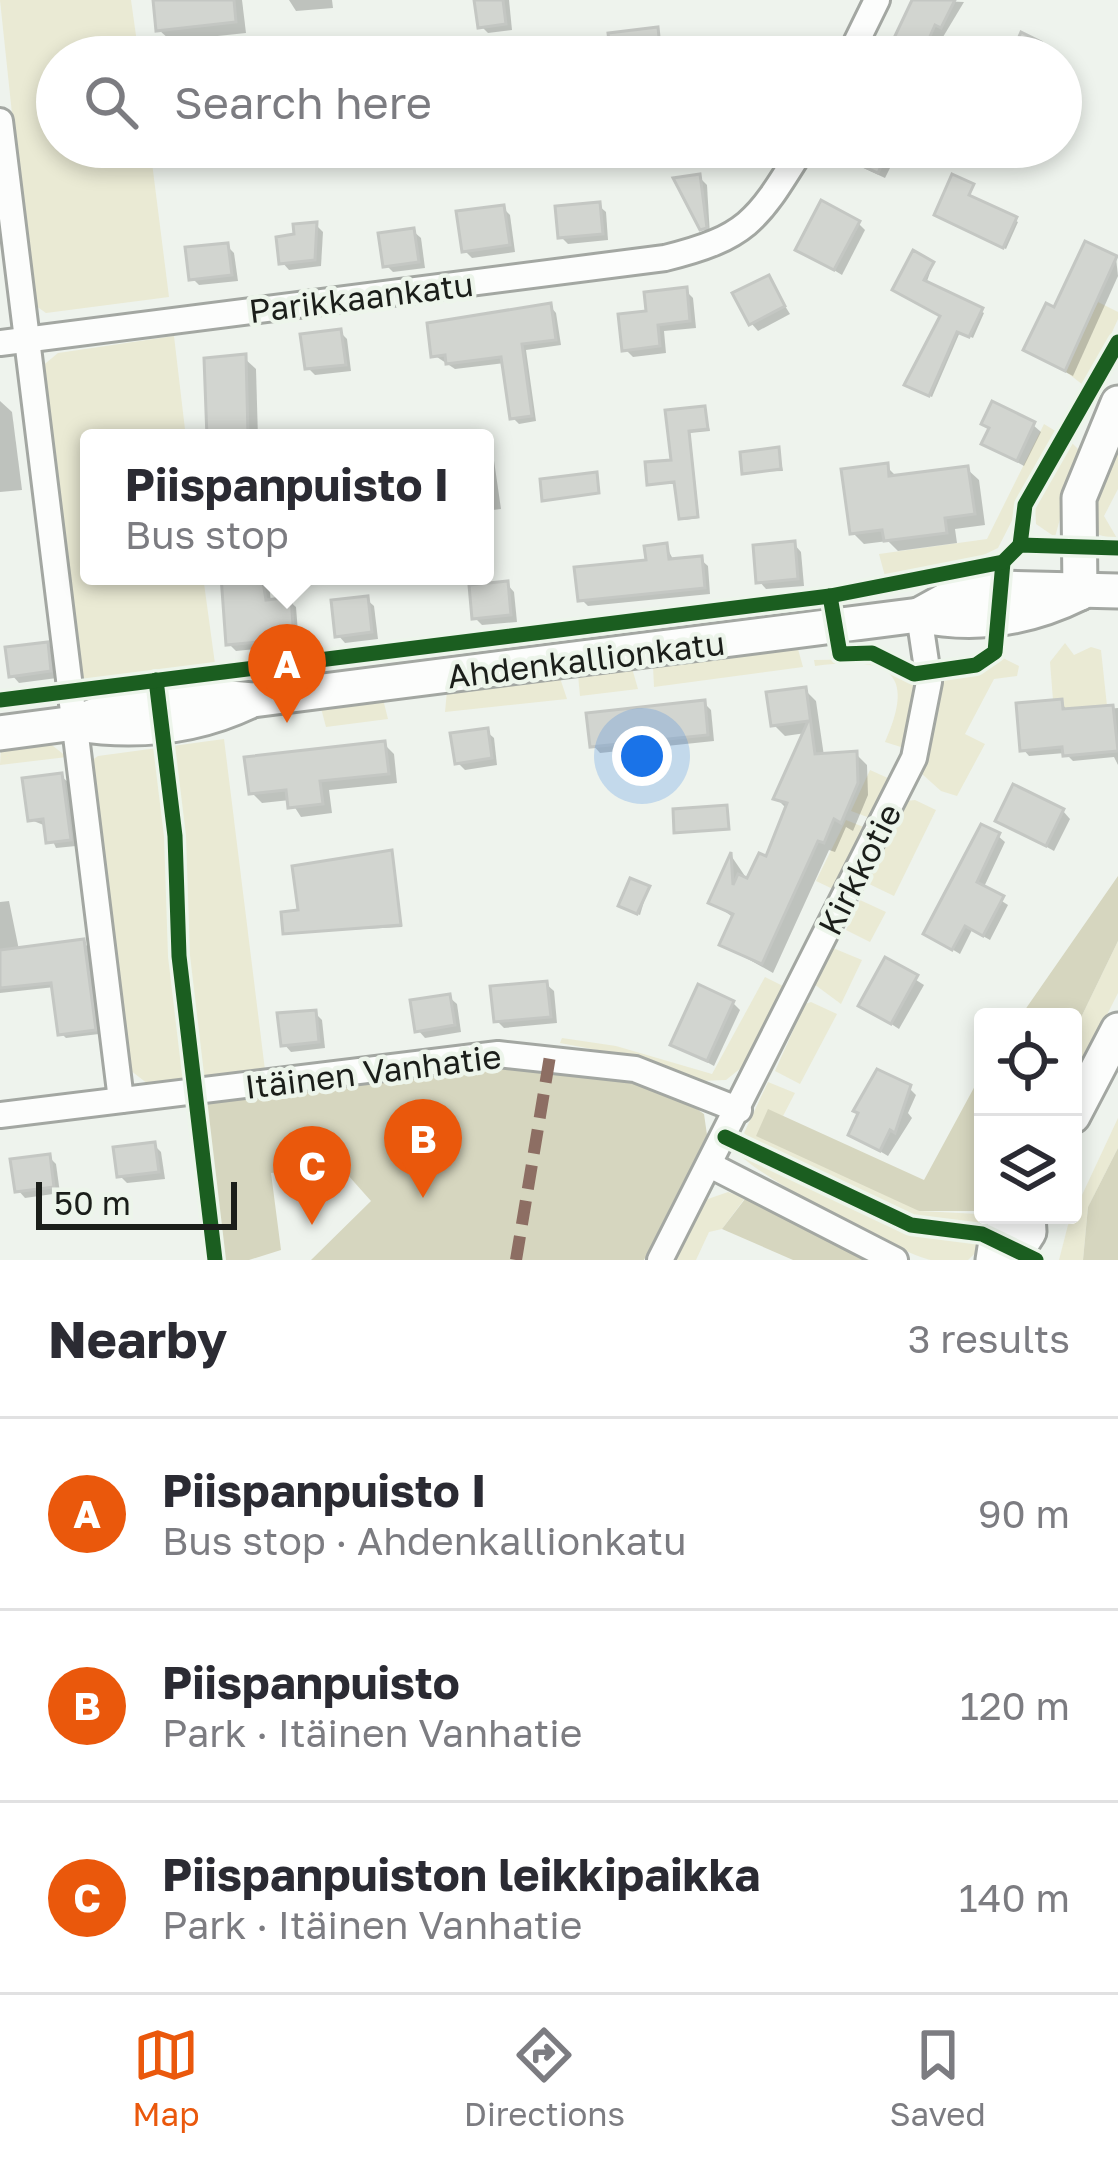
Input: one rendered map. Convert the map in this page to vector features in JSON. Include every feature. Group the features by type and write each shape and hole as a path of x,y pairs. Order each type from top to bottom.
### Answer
{"street":[{"path":"859,36 877,0"},
{"path":"0,121 121,1100"},
{"name":"Parikkaankatu","path":"0,343 665,259 720,244 764,209 790,168"},
{"path":"1080,593 1078,498 1118,403"},
{"name":"Ahdenkallionkatu","path":"0,733 75,723 121,730 191,722 253,700 919,615 960,624 1046,610 1080,593 1118,590"},
{"name":"Kirkkotie","path":"660,1260 914,758 929,682 919,615"},
{"path":"1082,1099 1118,1030"},
{"name":"Itäinen Vanhatie","path":"0,1115 526,1054 635,1070 739,1110"},
{"path":"710,1165 895,1260"},
{"path":"993,1260 996,1240 1008,1224"},
{"path":"1011,1260 1029,1232 1029,1224"}],"green space":[{"path":"0,0 131,0 136,36 36,36 36,168 153,168 169,297 46,313 32,303"},
{"path":"1098,302 1118,312 1118,319 1087,388 1065,371"},
{"path":"174,336 185,429 80,429 80,585 204,585 215,664 85,682 79,672 40,368 58,353"},
{"path":"1044,424 1057,432 998,548 975,559 885,576 879,554 987,539"},
{"path":"1118,431 1118,489 1104,516 1118,540 1092,533 1093,506"},
{"path":"1070,441 1079,450 1055,537 1036,524 1035,503"},
{"path":"1065,643 1074,655 1091,647 1101,650 1107,706 1063,709 1061,699 1053,700 1050,662"},
{"path":"798,649 803,667 654,687 653,666"},
{"path":"1003,658 1019,666 1017,676 994,679 965,734 985,744 957,796 941,791 922,774 943,679 982,670"},
{"path":"871,659 915,683 904,748 885,742 898,697 888,672 859,664 815,666 814,660"},
{"path":"632,668 638,689 580,696 578,675"},
{"path":"560,678 567,699 445,712 447,691"},
{"path":"383,699 388,719 326,727 321,708"},
{"path":"224,739 265,1070 148,1084 130,1070 125,1056 88,763 98,756"},
{"path":"48,742 67,757 0,765 1,748"},
{"path":"870,770 890,779 870,818 851,811"},
{"path":"907,801 936,810 894,896 867,883"},
{"path":"846,820 866,828 835,890 816,881"},
{"path":"1118,876 1118,941 1082,1015 1082,1008 1026,1008"},
{"path":"860,900 886,912 870,942 846,930"},
{"path":"1118,941 1118,993 1082,1064 1082,1015"},
{"path":"833,948 862,960 841,1004 814,984"},
{"path":"765,977 785,987 746,1064 726,1080 699,1081 645,1059 560,1043 562,1038 616,1046 712,1074"},
{"path":"811,1002 837,1014 800,1084 775,1071 805,1004"},
{"path":"502,1066 580,1071 633,1081 659,1089 704,1114 707,1135 644,1260 311,1260 371,1201 339,1165 271,1173 281,1250 249,1260 222,1260 202,1102"},
{"path":"768,1082 795,1093 783,1116 768,1110 919,1211 974,1214 974,1224 925,1223 751,1141 744,1133"},
{"path":"974,1088 974,1211 919,1211 756,1136 768,1109 924,1180"},
{"path":"1118,1118 1118,1148 1088,1207 1083,1260 1059,1260 1068,1224 1082,1224 1082,1195"},
{"path":"1118,1148 1118,1260 1083,1260 1088,1207"},
{"path":"736,1151 907,1233 984,1245 968,1260 915,1255 797,1194"},
{"path":"728,1192 745,1198 722,1229 709,1232 696,1260 674,1260 705,1200"},
{"path":"745,1199 868,1260 793,1260 722,1229"}],"building":[{"path":"153,0 234,0 236,22 156,31"},
{"path":"474,0 503,0 506,24 478,28"},
{"path":"912,0 955,0 941,28 935,25 930,36 895,36"},
{"path":"658,27 659,36 608,36"},
{"path":"700,174 707,228 700,230 673,178"},
{"path":"952,174 974,184 969,195 1017,217 1003,248 934,215"},
{"path":"821,200 860,221 834,270 795,250"},
{"path":"600,202 603,234 558,238 555,206"},
{"path":"504,205 510,245 462,252 456,211"},
{"path":"317,222 315,260 279,264 276,237 294,234 293,224"},
{"path":"414,228 419,262 383,267 378,233"},
{"path":"1085,241 1117,256 1065,371 1023,350 1046,303 1054,307"},
{"path":"228,243 232,275 189,280 185,247"},
{"path":"913,250 934,262 924,280 983,308 969,337 957,332 929,396 904,385 940,316 892,290"},
{"path":"769,275 785,306 749,325 732,293"},
{"path":"687,287 690,321 658,325 660,346 622,351 618,314 646,311 644,292"},
{"path":"551,303 556,340 522,344 532,416 510,419 501,357 446,364 445,355 431,357 427,323"},
{"path":"341,329 346,365 305,369 300,334"},
{"path":"246,354 248,429 207,429 204,358"},
{"path":"992,401 1035,422 1017,461 981,444 989,428 981,424"},
{"path":"705,406 708,429 689,431 698,517 679,519 674,482 647,485 645,462 671,460 665,410"},
{"path":"779,447 781,469 742,474 740,452"},
{"path":"888,463 889,476 968,466 975,514 945,518 947,533 884,541 882,530 850,534 841,469"},
{"path":"597,472 599,493 542,501 540,479"},
{"path":"795,541 798,579 756,583 753,545"},
{"path":"667,543 669,559 702,556 705,588 578,601 574,567 646,560 644,546"},
{"path":"508,581 511,615 472,619 469,585"},
{"path":"222,585 264,585 266,600 291,597 294,639 226,645"},
{"path":"368,596 372,632 335,637 331,600"},
{"path":"48,642 51,671 9,677 5,647"},
{"path":"806,687 815,754 857,751 858,783 841,823 834,819 824,843 818,841 762,964 719,945 733,914 708,903 731,852 733,885 738,874 747,878 759,853 766,856 787,803 773,799 808,721 771,726 766,692"},
{"path":"1062,699 1063,709 1113,705 1118,751 1063,756 1062,747 1020,751 1016,703"},
{"path":"705,700 708,735 590,747 586,713"},
{"path":"488,728 492,758 455,764 450,733"},
{"path":"385,741 389,774 320,781 323,804 288,808 286,790 249,794 244,757"},
{"path":"62,773 71,840 46,843 43,819 28,821 22,778"},
{"path":"1013,784 1064,809 1046,846 995,821"},
{"path":"727,805 729,829 674,833 673,809"},
{"path":"981,824 1000,833 977,882 1004,896 983,936 965,926 952,950 923,934"},
{"path":"392,850 401,925 283,934 281,912 298,910 292,866"},
{"path":"630,878 650,886 637,914 618,906"},
{"path":"84,939 96,1030 58,1035 51,983 0,988 0,950"},
{"path":"885,957 918,975 891,1024 858,1006"},
{"path":"547,981 551,1017 494,1022 490,986"},
{"path":"698,984 734,1001 707,1061 670,1045"},
{"path":"450,994 455,1025 415,1032 410,1000"},
{"path":"316,1010 319,1042 281,1046 277,1013"},
{"path":"877,1069 911,1085 895,1133 890,1130 880,1151 848,1135 858,1113 853,1111"},
{"path":"155,1142 159,1172 117,1177 113,1147"},
{"path":"50,1154 54,1187 15,1192 10,1159"}],"marked path":[{"path":"516,1260 550,1056"}],"cycle path":[{"path":"1020,545 1025,505 1118,342"},
{"path":"0,700 830,596 1003,562 1020,545 1118,548"},
{"path":"830,596 840,654 872,653 914,674 976,665 995,652 1003,562"},
{"path":"156,680 175,836 179,956 215,1260"},
{"path":"725,1137 911,1225 982,1234 1036,1260"}],"place":[{"name":"Piispanpuisto I","path":"287,723"},
{"name":"Piispanpuisto","path":"423,1198"},
{"name":"Piispanpuiston leikkipaikka","path":"312,1225"}]}
